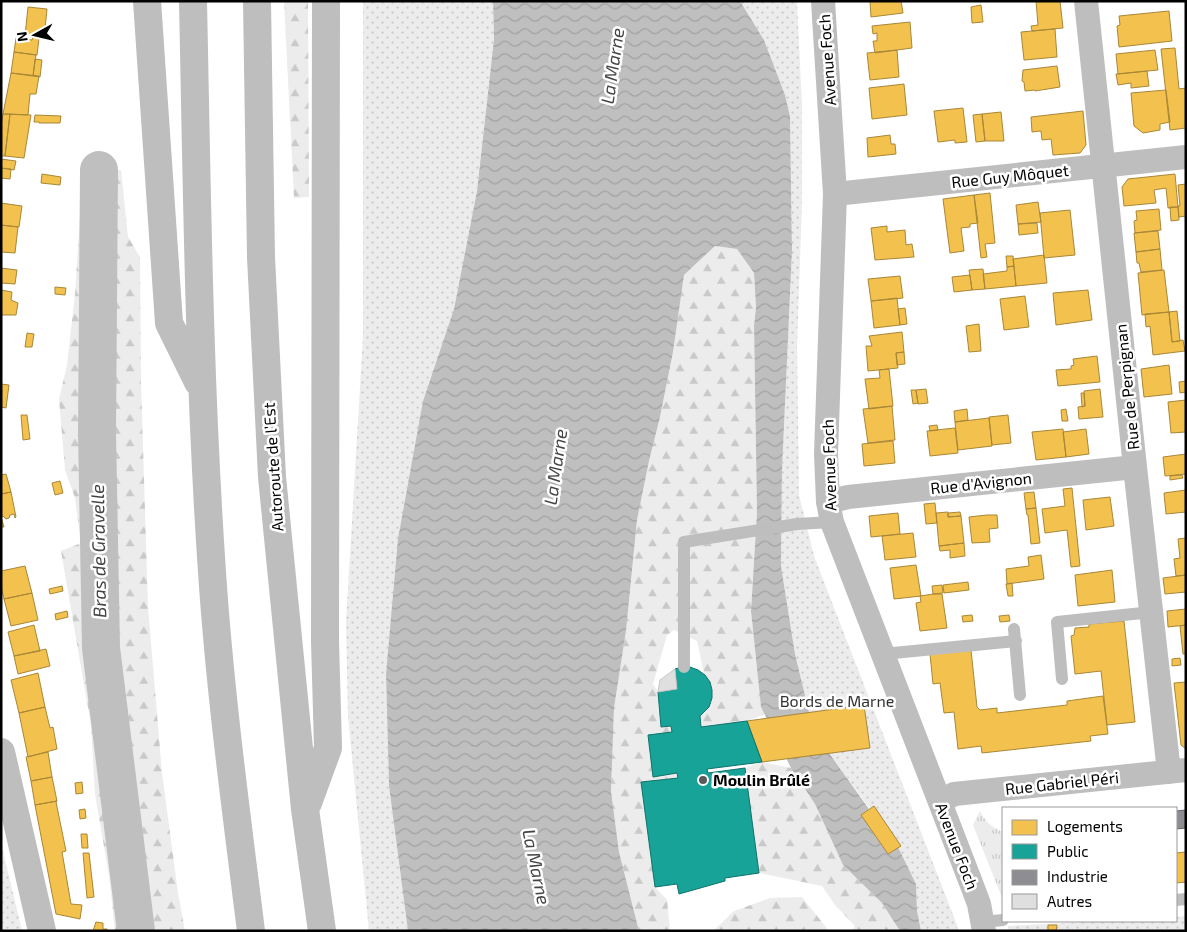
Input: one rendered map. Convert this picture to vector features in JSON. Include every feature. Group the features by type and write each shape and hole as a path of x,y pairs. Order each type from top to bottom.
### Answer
{"main road":[{"path":"147,1 169,323 202,389"},
{"path":"193,1 202,389 214,593 227,733 251,931"},
{"name":"Autoroute de l’Est","path":"257,1 261,257 272,477 305,809 322,931"},
{"path":"305,809 328,748 325,641 326,1"},
{"path":"1,752 42,931"}],"street":[{"name":"Avenue Foch","path":"824,1 835,194 826,454 830,512 979,904 990,924"},
{"name":"Rue de Perpignan","path":"1086,1 1152,612 1177,771"},
{"name":"Rue Guy Môquet","path":"835,194 1186,157"},
{"name":"Rue d'Avignon","path":"830,512 848,497 1135,467"},
{"name":"Rue Gabriel Péri","path":"940,802 954,794 1177,771"}],"lane":[{"path":"684,667 684,542 797,524 830,512"},
{"path":"1062,679 1056,622 1152,612"},
{"path":"884,654 1015,635 1020,695"}],"green space":[{"path":"284,1 308,1 309,197 294,198"},
{"path":"363,1 493,1 494,39 477,191 454,309 423,401 386,674 389,786 408,931 369,931 348,716 346,622 363,337"},
{"name":"Bords de Marne","path":"740,1 797,1 802,107 802,204 797,345 799,495 814,556 958,931 921,931 917,911 916,884 898,847 829,753 809,712 795,654 781,566 782,470 792,251 790,116 785,95 764,40"},
{"path":"83,170 121,170 128,237 140,257 141,382 148,607 162,773 185,931 115,931 109,876 95,794 91,725 61,551 81,543 75,498 65,470 59,399 67,365 75,294"},
{"path":"715,246 737,249 754,273 756,307 754,326 757,512 751,611 761,707 765,714 747,721 701,727 700,716 709,706 712,693 710,683 704,673 697,641 674,630 667,635 653,684 658,692 661,727 671,726 672,732 648,735 653,776 677,773 678,778 641,782 655,887 667,900 670,931 639,931 619,852 611,791 614,708 626,631 637,520 673,352 684,275"},
{"path":"762,762 791,768 815,804 843,865 882,903 900,931 852,931 855,926 835,905 822,886 759,873 745,768"},
{"path":"980,811 990,824 1002,832 1002,898 973,825"},
{"path":"1,843 22,931 1,931"},
{"path":"802,897 829,931 713,931 734,911 770,898"},
{"path":"1186,916 1186,931 1009,931 1008,926 1085,922 1177,922 1177,917"}],"water":[{"name":"La Marne","path":"493,1 740,1 764,40 785,95 790,116 792,251 782,470 781,566 795,654 809,712 829,753 869,809 861,815 888,854 898,847 916,884 917,911 921,931 900,931 882,903 843,865 815,804 791,768 761,707 751,611 757,512 754,326 756,307 754,273 737,249 715,246 684,275 673,352 637,520 626,631 614,708 611,791 619,852 639,931 408,931 389,786 386,674 398,539 423,401 454,309 477,191 494,39"}],"building: Logements":[{"path":"870,1 901,1 903,13 871,17"},
{"path":"1036,1 1060,1 1063,28 1032,31 1031,26 1038,25"},
{"path":"981,5 983,22 972,23 971,7"},
{"path":"28,7 47,9 44,39 39,38 37,55 14,52 16,38 32,40 33,37 25,36"},
{"path":"1169,11 1172,41 1119,47 1117,26 1120,25 1119,16"},
{"path":"910,22 912,48 875,53 873,41 877,41 877,33 873,34 872,26"},
{"path":"1055,29 1057,57 1024,60 1021,32"},
{"path":"1175,48 1179,89 1186,88 1186,128 1170,130 1161,49"},
{"path":"897,50 899,77 870,80 867,53"},
{"path":"1155,50 1158,70 1118,74 1116,54"},
{"path":"14,52 36,55 33,76 11,73"},
{"path":"35,59 42,60 40,77 33,76"},
{"path":"1057,66 1060,87 1025,91 1024,82 1022,81 1023,70"},
{"path":"1147,71 1149,86 1131,88 1131,83 1118,85 1116,74"},
{"path":"11,73 39,76 36,94 30,94 28,115 3,114"},
{"path":"904,84 907,115 872,119 869,88"},
{"path":"1166,90 1170,122 1160,124 1160,130 1143,133 1134,126 1131,93"},
{"path":"963,108 967,142 955,143 955,140 938,142 934,111"},
{"path":"1083,111 1086,145 1080,153 1053,155 1051,139 1042,140 1041,131 1032,132 1031,117"},
{"path":"1001,112 1004,141 985,141 982,114"},
{"path":"3,114 10,114 5,156 1,156 1,126"},
{"path":"10,114 31,115 24,158 5,156"},
{"path":"982,114 985,141 976,142 973,115"},
{"path":"35,115 61,116 60,123 34,122"},
{"path":"890,135 891,144 895,144 896,154 868,157 867,138"},
{"path":"1,159 16,161 14,170 1,168"},
{"path":"1,168 11,169 10,179 1,178"},
{"path":"42,174 61,177 60,185 41,183"},
{"path":"1175,174 1178,207 1168,208 1166,188 1154,190 1156,203 1124,206 1122,187 1128,179"},
{"path":"1186,184 1186,216 1179,217 1178,185"},
{"path":"990,193 995,243 985,244 987,257 981,258 974,195"},
{"path":"974,195 978,223 970,224 970,227 961,228 964,251 950,253 943,199"},
{"path":"1038,202 1041,222 1018,224 1016,205"},
{"path":"1,203 22,206 19,227 1,225"},
{"path":"1170,207 1178,207 1179,220 1171,221"},
{"path":"1159,209 1161,230 1135,233 1134,221 1137,220 1136,211"},
{"path":"1070,210 1075,255 1044,258 1040,213"},
{"path":"1037,223 1038,233 1019,235 1018,224"},
{"path":"1,225 18,227 15,253 1,252"},
{"path":"887,226 887,232 905,230 906,245 912,244 914,257 875,260 871,228"},
{"path":"1158,231 1160,249 1136,252 1134,233"},
{"path":"1160,249 1162,270 1141,272 1139,263 1137,263 1136,252"},
{"path":"1044,255 1047,283 1016,286 1013,259"},
{"path":"1006,256 1013,256 1014,266 1007,267"},
{"path":"1014,266 1016,286 985,289 983,274 1007,271 1007,267"},
{"path":"1,268 17,270 15,284 1,283"},
{"path":"983,269 985,289 972,290 969,270"},
{"path":"1164,270 1169,312 1142,315 1138,273"},
{"path":"970,275 972,290 954,292 952,277"},
{"path":"900,276 903,298 871,301 868,279"},
{"path":"55,287 66,288 65,295 55,294"},
{"path":"1,290 12,292 11,300 18,303 16,315 1,315"},
{"path":"1088,290 1092,320 1056,325 1053,293"},
{"path":"1025,296 1029,327 1004,330 1000,299"},
{"path":"897,298 900,325 874,328 871,301"},
{"path":"905,308 907,324 900,325 898,309"},
{"path":"1177,311 1180,341 1172,342 1169,312"},
{"path":"1169,312 1172,342 1183,340 1185,351 1153,355 1150,326 1146,327 1145,314"},
{"path":"979,324 981,351 969,352 966,326"},
{"path":"902,332 904,352 896,353 898,368 868,371 866,346 872,346 869,336"},
{"path":"27,333 34,334 32,347 25,347"},
{"path":"904,352 905,364 897,365 896,353"},
{"path":"1097,356 1100,382 1058,386 1056,370 1071,369 1071,366 1074,365 1073,359"},
{"path":"1169,365 1172,394 1144,397 1141,369"},
{"path":"889,369 893,406 869,409 865,379 880,378 879,370"},
{"path":"1186,381 1186,392 1180,393 1179,382"},
{"path":"1,384 9,385 6,408 1,407"},
{"path":"926,389 928,403 918,404 916,390"},
{"path":"1100,389 1103,417 1079,419 1078,407 1085,406 1084,391"},
{"path":"911,390 916,390 918,403 913,404"},
{"path":"1081,393 1084,393 1085,406 1082,407"},
{"path":"1186,400 1186,432 1171,433 1168,402"},
{"path":"892,406 895,440 868,443 863,409"},
{"path":"967,409 968,420 955,422 954,411"},
{"path":"1066,409 1068,421 1062,421 1061,410"},
{"path":"21,415 27,415 30,439 23,440"},
{"path":"1008,415 1011,443 992,445 989,417"},
{"path":"989,418 992,446 958,450 955,422"},
{"path":"937,425 938,430 930,431 929,426"},
{"path":"955,428 958,453 930,456 927,431"},
{"path":"1063,429 1066,457 1036,460 1032,432"},
{"path":"1086,429 1089,454 1066,457 1063,432"},
{"path":"893,441 895,463 864,466 862,444"},
{"path":"1186,454 1186,474 1165,476 1163,457"},
{"path":"6,474 11,492 1,494 1,475"},
{"path":"1182,475 1183,478 1170,480 1170,476"},
{"path":"60,481 63,493 55,495 52,483"},
{"path":"1072,488 1080,566 1071,567 1067,530 1045,533 1042,509 1065,506 1063,489"},
{"path":"1186,490 1186,512 1166,514 1164,493"},
{"path":"11,492 16,517 14,514 6,519 3,516 1,517 1,494"},
{"path":"1034,492 1036,508 1026,509 1024,493"},
{"path":"1110,497 1114,526 1086,530 1083,500"},
{"path":"935,503 937,523 926,524 924,504"},
{"path":"1036,508 1040,543 1031,544 1026,509"},
{"path":"948,512 948,517 961,516 964,543 939,546 936,513"},
{"path":"960,512 961,516 948,517 948,513"},
{"path":"898,513 900,534 871,537 869,516"},
{"path":"997,515 998,528 989,529 990,542 972,543 969,517"},
{"path":"913,533 916,557 885,560 882,536"},
{"path":"1186,538 1186,575 1176,576 1174,559 1180,558 1178,539"},
{"path":"964,543 965,556 950,558 950,550 940,551 939,546"},
{"path":"1041,555 1044,579 1007,584 1006,569 1029,566 1028,557"},
{"path":"916,565 921,596 894,599 890,568"},
{"path":"25,566 32,593 4,599 1,586 1,571"},
{"path":"1112,570 1115,602 1078,606 1075,575"},
{"path":"1186,575 1186,592 1165,594 1163,578"},
{"path":"968,582 969,590 944,593 943,585"},
{"path":"1012,583 1013,596 1008,596 1006,584"},
{"path":"942,585 943,593 933,594 932,586"},
{"path":"62,586 63,591 50,594 49,589"},
{"path":"32,593 38,620 11,626 4,599"},
{"path":"942,594 947,628 920,631 916,603 921,602 920,596"},
{"path":"1186,609 1186,625 1168,627 1167,611"},
{"path":"67,611 68,617 56,620 55,614"},
{"path":"972,615 973,621 963,622 962,616"},
{"path":"1009,615 1010,621 1000,622 999,616"},
{"path":"1124,621 1135,722 1107,725 1101,671 1075,674 1071,636 1074,635 1075,628 1089,627 1089,624"},
{"path":"34,625 40,651 14,656 8,632"},
{"path":"1186,625 1186,654 1183,654 1180,626"},
{"path":"46,649 50,666 18,674 14,656"},
{"path":"971,650 977,707 980,710 997,708 997,713 1067,705 1067,701 1103,696 1108,734 1090,736 1091,741 982,753 981,746 958,749 954,712 944,713 940,683 933,684 930,654"},
{"path":"1180,658 1181,665 1172,666 1172,659"},
{"path":"38,673 45,707 19,713 11,680"},
{"path":"1186,682 1186,749 1181,745 1174,683"},
{"path":"864,705 870,748 762,762 747,721"},
{"path":"45,707 50,728 53,727 57,749 28,757 19,713"},
{"path":"48,752 52,777 31,781 26,757"},
{"path":"52,777 57,801 35,805 31,781"},
{"path":"82,782 83,793 76,794 75,783"},
{"path":"57,801 66,851 62,852 71,904 82,905 80,919 56,914 35,805"},
{"path":"874,806 901,846 888,854 861,815"},
{"path":"85,809 86,818 80,819 79,810"},
{"path":"81,834 87,834 88,848 82,848"},
{"path":"1186,852 1186,882 1177,883 1177,853"},
{"path":"83,853 89,853 94,897 87,898"},
{"path":"96,922 103,923 103,929 107,929 107,931 93,931"},
{"path":"1048,925 1057,925 1056,931 1048,931"}],"building: Public":[{"name":"Moulin Brûlé","path":"682,667 698,670 710,682 712,698 709,707 700,716 701,727 747,721 762,762 707,769 708,773 745,768 759,873 725,878 725,881 679,894 677,884 655,887 641,782 678,778 677,773 653,777 648,735 672,732 671,726 661,727 658,692 677,689 675,669"}],"building: Industrie":[{"path":"1186,810 1186,828 1177,829 1177,811"}],"building: Autres":[{"path":"675,669 677,689 658,692 660,680"}],"waterway":[{"name":"Bras de Gravelle","path":"99,170 97,433 101,648 136,931"}],"place":[{"name":"Moulin Brûlé","path":"703,780"}]}
